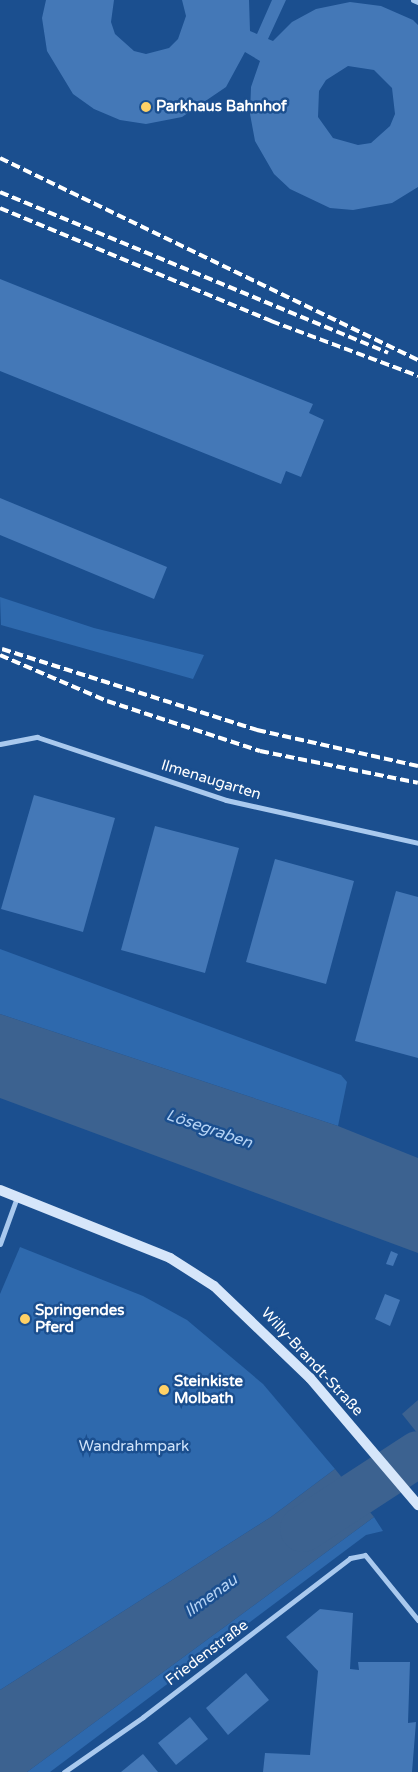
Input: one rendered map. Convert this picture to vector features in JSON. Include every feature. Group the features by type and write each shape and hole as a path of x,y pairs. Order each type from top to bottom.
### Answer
{"main road":[{"name":"Willy-Brandt-Straße","path":"0,1190 170,1258 214,1286 281,1346 418,1505"}],"street":[{"path":"413,0 418,2"},
{"name":"Ilmenaugarten","path":"0,744 37,737 226,800 418,844"},
{"path":"0,1244 17,1196"},
{"name":"Friedenstraße","path":"64,1772 143,1717 350,1558 365,1556 418,1620"}],"green space":[{"path":"0,597 94,628 204,655 193,679 1,625"},
{"path":"0,949 341,1075 347,1082 338,1126 0,1014"},
{"name":"Wandrahmpark","path":"20,1247 143,1296 187,1320 263,1384 335,1469 271,1517 0,1690 0,1294"},
{"path":"374,1517 383,1531 366,1535 50,1772 27,1772"}],"water":[{"name":"Lösegraben","path":"0,1014 338,1126 418,1158 418,1253 0,1098"},
{"path":"418,1400 418,1434 402,1414"},
{"path":"335,1469 374,1517 27,1772 0,1772 0,1690 271,1517"}],"building":[{"name":"Parkhaus Bahnhof","path":"46,0 114,0 111,22 115,34 134,51 146,54 169,48 178,39 186,16 182,0 249,0 250,31 257,34 272,0 286,0 268,39 273,41 292,22 316,9 350,2 381,6 413,20 418,25 418,187 392,203 353,210 330,208 290,189 274,174 255,141 250,114 251,87 260,61 245,52 226,87 182,117 146,124 120,120 94,109 73,94 47,51 42,18","holes":["348,66 374,70 392,88 395,114 390,126 371,143 358,145 333,138 318,117 319,91 326,80"]},
{"path":"0,279 313,404 309,413 324,420 301,477 286,471 281,484 0,371"},
{"path":"0,498 167,567 154,599 0,535"},
{"path":"34,795 115,818 83,932 1,909"},
{"path":"155,826 239,848 205,973 121,950"},
{"path":"275,859 354,881 326,984 246,962"},
{"path":"396,891 418,897 418,1058 355,1041"},
{"path":"391,1251 398,1254 393,1266 386,1264"},
{"path":"385,1294 400,1300 390,1326 375,1319"},
{"path":"320,1609 353,1613 350,1669 359,1670 358,1662 410,1662 408,1723 416,1722 412,1772 263,1772 265,1753 310,1755 318,1671 286,1637"},
{"path":"246,1673 269,1700 228,1735 206,1708"},
{"path":"190,1717 208,1739 176,1765 158,1743"},
{"path":"143,1754 158,1772 121,1772"}],"waterway":[{"name":"Ilmenau","path":"303,1529 418,1454"}],"railway":[{"path":"0,158 418,360"},
{"path":"0,192 388,353"},
{"path":"0,208 271,321 418,376"},
{"path":"2,649 257,730 418,766"},
{"path":"0,655 107,701 260,751 418,783"}],"place":[{"name":"Parkhaus Bahnhof","path":"146,107"},
{"name":"Springendes Pferd","path":"25,1319"},
{"name":"Steinkiste Molbath","path":"164,1390"}]}
